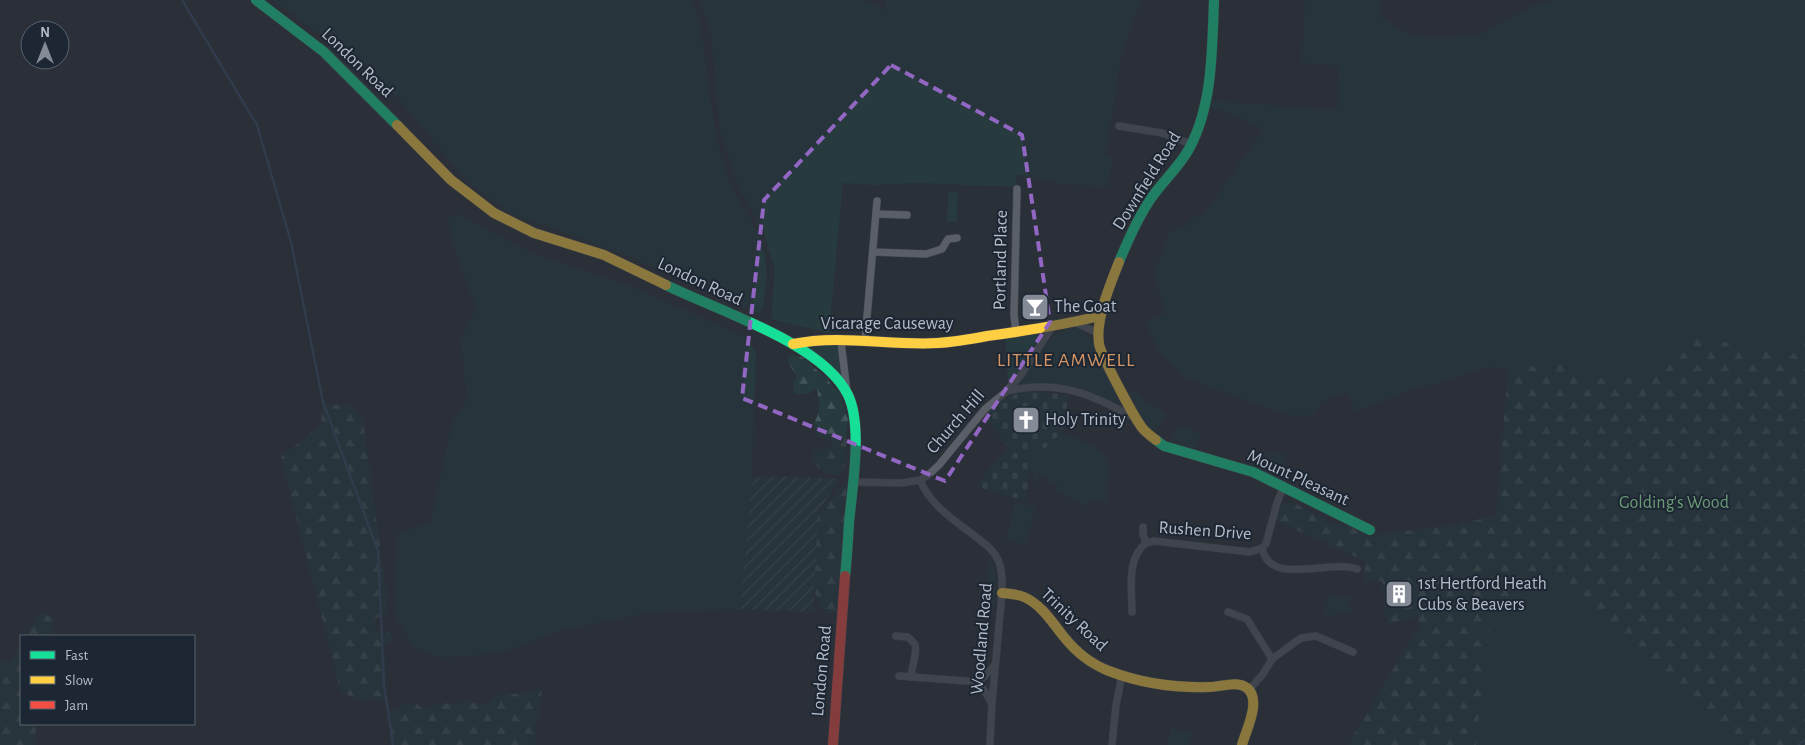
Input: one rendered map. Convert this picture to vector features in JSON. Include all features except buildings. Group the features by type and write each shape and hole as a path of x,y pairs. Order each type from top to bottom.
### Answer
{"street":[{"name":"London Road","path":"256,0 316,44 451,180 495,215 525,230 592,251 620,263 793,344 821,364 847,392 854,420 852,482 833,745"},
{"name":"Downfield Road","path":"1098,333 1100,316 1122,254 1146,206 1185,156 1199,125 1210,80 1214,0"},
{"path":"1119,126 1162,133 1191,144"},
{"name":"Portland Place","path":"1016,332 1014,307 1017,189"},
{"path":"865,340 876,201"},
{"path":"876,214 907,215"},
{"path":"872,252 926,254 942,249 948,239 957,238"},
{"name":"Vicarage Causeway","path":"793,344 807,341 841,342 865,340 903,344 940,343 1076,323 1100,316"},
{"path":"1076,323 1098,333"},
{"name":"Church Hill","path":"920,480 939,465 985,409 1007,391 1020,376 1052,327"},
{"name":"Mount Pleasant","path":"1098,333 1102,352 1135,418 1144,430 1168,448 1253,472 1370,530"},
{"path":"841,342 847,392"},
{"name":"Mount Pleasant","path":"1007,391 1027,387 1083,392 1135,418"},
{"path":"852,482 902,483 920,480"},
{"name":"Woodland Road","path":"920,480 926,493 935,504 987,546 996,557 1002,572 990,745"},
{"name":"Rushen Drive","path":"1132,612 1134,558 1140,547 1154,540 1250,552 1262,548 1267,540 1277,503 1284,488"},
{"name":"Rushen Drive","path":"1143,527 1146,543"},
{"name":"Rushen Drive","path":"1262,548 1266,559 1274,566 1281,568 1348,567 1357,569"},
{"name":"Trinity Road","path":"1002,593 1020,596 1036,604 1051,618 1077,651 1102,668 1122,675 1179,685 1215,687 1239,684 1250,690"},
{"path":"1228,612 1247,619 1272,659"},
{"path":"896,636 905,636 911,639 916,647 911,677"},
{"path":"1242,745 1247,724 1254,708 1254,697 1250,690 1272,659 1295,641 1307,636 1321,637 1353,652"},
{"path":"980,682 995,665"},
{"path":"1112,745 1116,705 1122,675"},
{"path":"899,676 980,682"},
{"path":"980,682 992,702"}],"highlighted area":[{"path":"891,65 1022,135 1050,322 945,481 742,398 764,200"}],"green space":[{"path":"272,0 693,0 701,29 720,150 729,179 757,231 764,250 766,281 764,303 761,310 759,313 754,312 623,254 509,213 467,181 380,77"},
{"path":"700,0 865,0 885,10 886,0 1141,0 1121,57 1106,156 1113,157 1108,187 1059,184 1017,174 1015,187 918,183 873,185 843,183 829,333 771,319 775,269 763,231 737,183 720,130 711,35"},
{"path":"1305,0 1380,0 1380,16 1399,29 1412,35 1453,37 1480,34 1534,5 1553,0 1805,0 1805,338 1800,354 1741,346 1687,334 1665,359 1636,377 1589,379 1556,362 1508,370 1488,367 1437,384 1415,388 1355,412 1349,393 1341,394 1321,403 1314,415 1287,415 1182,377 1158,351 1146,323 1165,313 1154,274 1169,232 1184,227 1194,217 1204,215 1263,129 1232,114 1210,108 1212,101 1337,110 1338,66 1302,63"},
{"path":"948,191 958,192 957,222 947,222"},
{"path":"456,213 532,253 623,283 746,337 756,353 752,478 740,609 653,612 563,630 500,653 439,658 414,647 395,616 397,534 430,523 452,423 467,400 461,340 476,307 458,260 447,220"},
{"path":"1071,328 1084,333 1095,345 1122,400 1118,403 1074,387 1018,383 1046,343 1053,336"},
{"path":"1037,333 1040,339 1027,362 1018,373 1008,380 1005,337"},
{"name":"Golding's Wood","path":"1687,334 1741,346 1800,354 1805,338 1805,745 1740,745 1699,712 1557,572 1506,599 1489,631 1476,745 1348,745 1419,626 1418,616 1389,624 1385,613 1382,581 1365,582 1365,561 1277,521 1278,513 1283,504 1294,503 1332,522 1349,526 1367,536 1446,526 1496,516 1508,370 1556,362 1589,379 1636,377 1665,359"},
{"path":"806,344 837,345 842,374 840,376"},
{"path":"791,355 807,360 827,377 831,385 839,391 848,418 846,436 847,462 839,475 828,473 818,467 813,459 816,449 825,450 832,446 832,442 817,436 814,428 819,406 818,391 813,389 809,394 794,394 793,382 797,378 789,363 788,358"},
{"path":"1133,390 1147,402 1167,414 1155,431 1146,424 1136,409 1128,393"},
{"path":"1028,391 1069,395 1062,432 1044,449 1032,450 1026,501 977,487 985,474 1009,447 985,418 992,409 1004,400"},
{"path":"322,404 350,405 363,420 387,598 385,617 375,618 374,626 377,630 388,632 393,637 393,640 384,646 385,690 388,695 388,700 385,701 373,699 360,700 341,692 281,457 321,425"},
{"path":"1181,424 1202,436 1195,451 1169,443"},
{"path":"1062,432 1095,446 1104,453 1108,463 1107,503 1095,501 1084,506 1056,490 1058,486 1041,476 1034,485 1033,473 1029,466 1032,450 1044,449"},
{"path":"1253,453 1285,454 1287,485 1250,466"},
{"path":"785,476 840,479 818,512 813,612 740,609 752,478"},
{"path":"845,484 848,486 849,493 838,586 840,605 836,613 828,613 822,610 814,591 817,515 821,513 824,504 836,496 839,489"},
{"path":"1015,502 1035,507 1026,545 1006,540"},
{"path":"989,557 996,574 994,606 985,605"},
{"path":"1557,572 1699,712 1740,745 1476,745 1489,631 1506,599"},
{"path":"1328,595 1341,597 1351,595 1349,602 1351,613 1325,616"},
{"path":"41,612 54,619 50,635 27,635"},
{"path":"20,647 20,725 36,725 35,745 0,745 0,662 11,662"},
{"path":"540,689 542,692 539,717 536,722 535,745 392,745 388,712 398,709 401,705 417,704 421,708 438,704 469,702 487,704 500,694 525,694"},
{"path":"1171,728 1192,733 1190,745 1167,745"}],"waterway":[{"path":"182,0 257,125 291,242 323,402 378,551 384,685 393,745"},
{"path":"1798,745 1805,740"}],"traffic: fast":[{"path":"256,0 324,52 397,125"},
{"path":"1119,262 1142,212 1156,191 1185,156 1197,132 1203,114 1210,76 1214,0"},
{"path":"666,285 739,317 793,344 816,359 835,376 848,395 855,423 856,440 845,576"},
{"path":"1156,440 1164,446 1253,472 1370,530"}],"traffic: slow":[{"path":"397,125 451,180 494,213 534,233 604,255 666,285"},
{"path":"1119,262 1101,314 1098,335 1099,344 1112,374 1134,415 1144,430 1156,440"},
{"path":"793,344 829,340 944,343 1044,328 1100,316"},
{"path":"1002,593 1013,594 1030,600 1046,614 1079,653 1096,665 1109,671 1133,679 1172,686 1210,687 1239,684 1247,688 1251,693 1253,707 1242,745"}],"traffic: jam":[{"path":"833,745 845,576"}],"place":[{"name":"The Goat","path":"1035,307"},
{"name":"Holy Trinity","path":"1026,420"},
{"name":"1st Hertford Heath Cubs & Beavers","path":"1399,594"}],"district":[{"name":"LITTLE AMWELL","path":"1066,360"}]}
